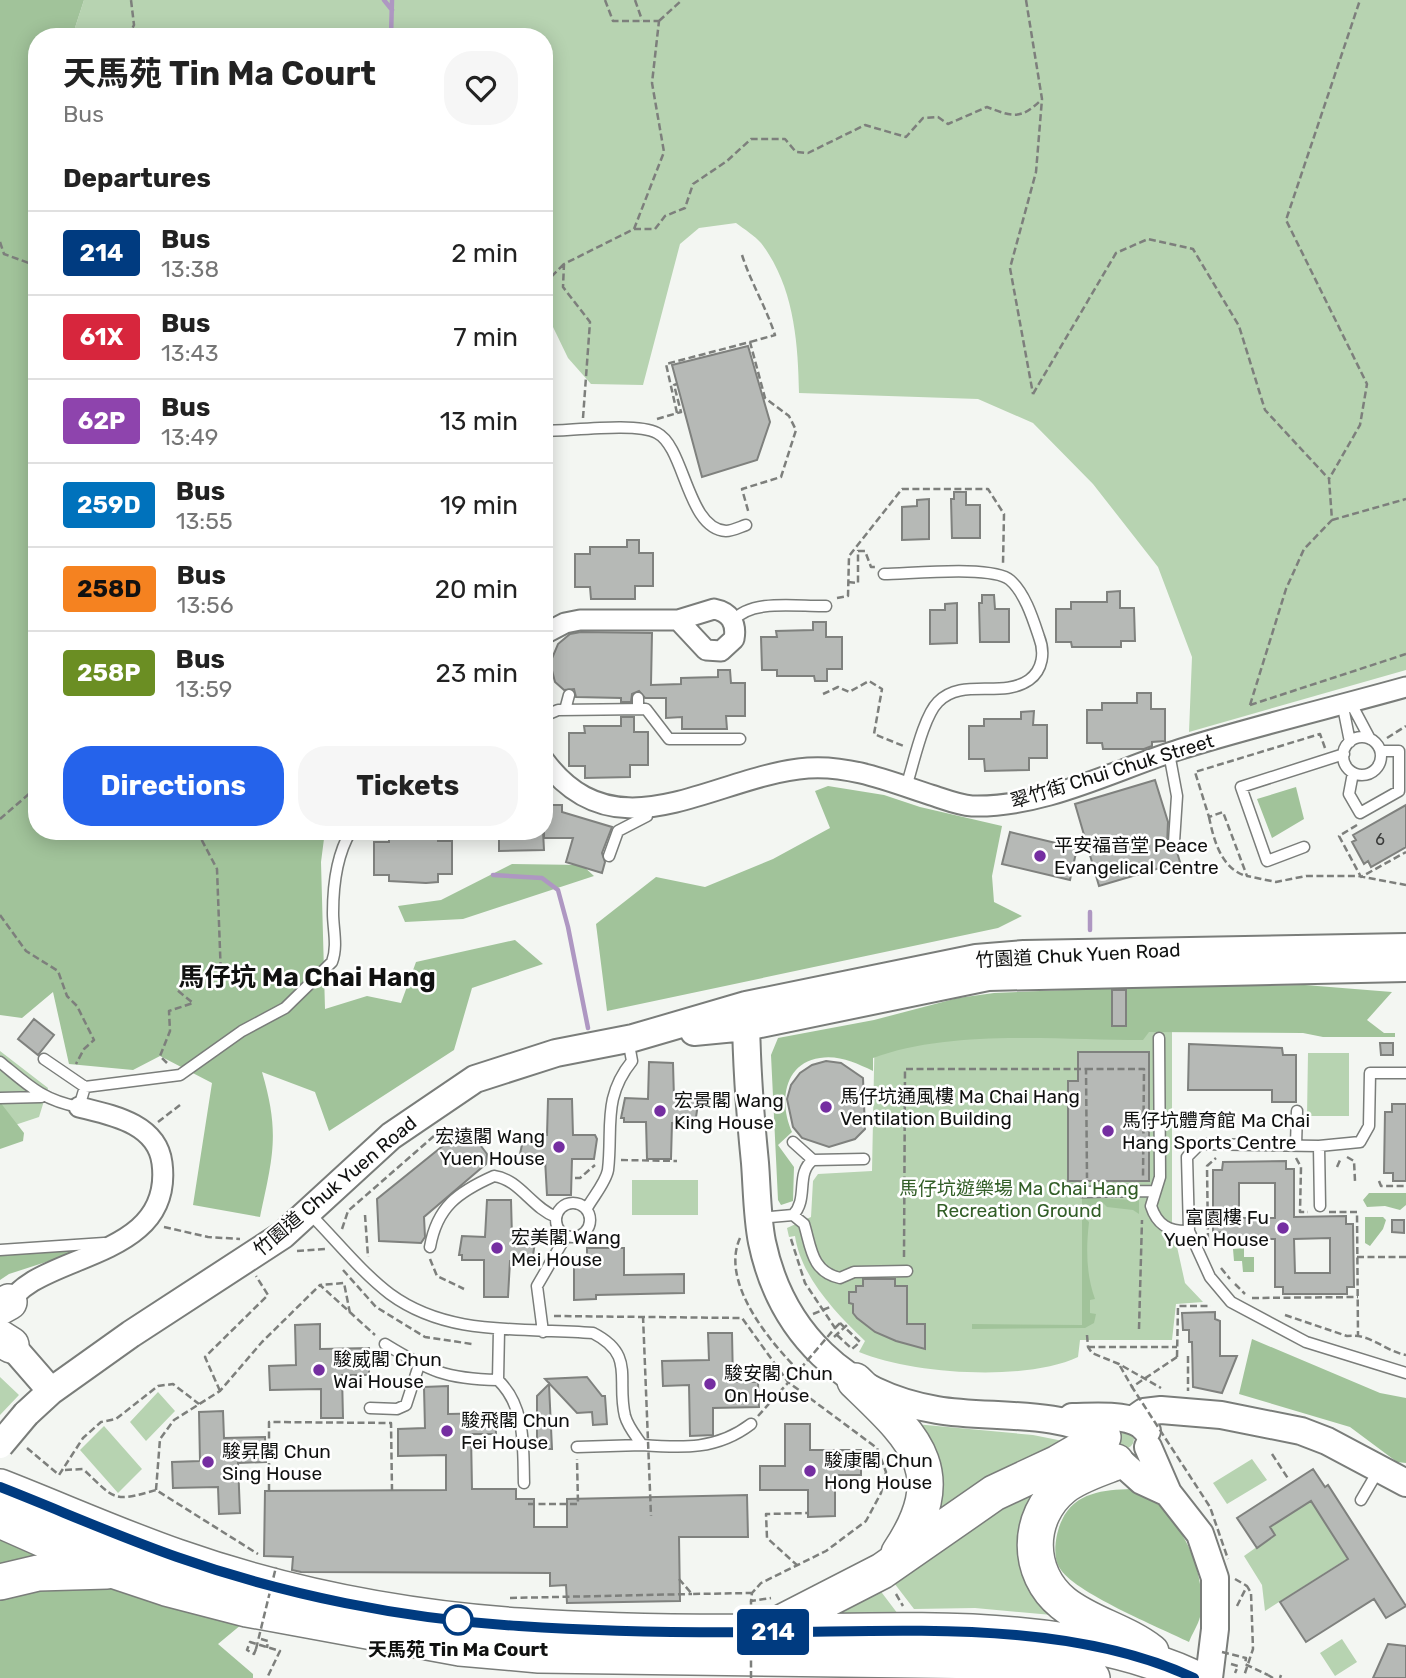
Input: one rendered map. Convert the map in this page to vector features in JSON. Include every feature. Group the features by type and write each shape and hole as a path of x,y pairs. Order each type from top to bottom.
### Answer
{"highway":[{"path":"855,1381 909,1435 923,1469 925,1494 921,1515 892,1576"},
{"path":"756,1617 892,1576 994,1493 1058,1463 1127,1441"},
{"path":"1127,1441 1054,1495 1037,1526 1036,1562 1048,1587 1061,1602 1121,1632 1182,1672"},
{"path":"4,1495 216,1570 357,1604 517,1626 756,1617 1006,1634 1068,1643 1182,1672"},
{"path":"4,1495 115,1571"},
{"path":"0,1582 38,1573 115,1571 247,1609 460,1648 539,1655 994,1661 1062,1670 1092,1678"}],"main road":[{"name":"竹園道 Chuk Yuen Road","path":"746,1016 1000,955 1406,947"},
{"name":"竹園道 Chuk Yuen Road","path":"10,1443 48,1393 131,1334 232,1271 309,1213 391,1136 436,1102 475,1079 556,1053 631,1038 746,1016 988,977 1406,968"},
{"path":"746,1016 760,1218 768,1263 789,1316 820,1353 855,1381 887,1396 924,1408 1050,1421 1127,1441 1194,1523 1218,1561 1215,1578 1214,1644 1209,1678"},
{"path":"5,1342 48,1393"},
{"path":"1127,1441 1149,1411 1191,1407 1301,1431 1327,1441 1406,1483"},
{"path":"1202,1678 1214,1644"}],"street":[{"path":"553,629 580,620 678,620 714,610 724,612 733,621 736,630 732,642 714,652 698,645 678,620"},
{"name":"翠竹街 Chui Chuk Street","path":"553,770 568,787 589,800 611,808 647,809 775,773 808,768 856,771 971,806 999,804 1032,799 1169,753 1406,687"},
{"path":"5,1342 5,1304 22,1289 114,1245 146,1223 159,1191 162,1160 146,1131 125,1121 79,1107"}],"lane":[{"path":"553,431 638,427 664,438 690,495 715,527 726,531 746,525"},
{"path":"883,570 987,573 1004,576 1019,591 1042,651 1037,672 1021,685 957,691 938,702 931,713 906,787"},
{"path":"733,621 739,614 752,608 831,606"},
{"path":"565,710 569,695"},
{"path":"638,698 638,709"},
{"path":"1347,703 1354,709 1371,740 1381,751 1380,764 1372,773 1353,773 1345,764 1344,754 1350,741 1350,729 1344,712 1347,703"},
{"path":"553,713 565,710 638,709 650,712 669,739 740,739"},
{"path":"1350,741 1362,737 1371,740"},
{"path":"1353,773 1349,794 1360,813 1399,791 1399,751 1381,751"},
{"path":"1169,753 1177,796 1174,842"},
{"path":"1304,847 1267,861 1241,787 1344,754"},
{"path":"610,856 618,831 647,816 647,809"},
{"path":"44,1059 85,1087 180,1075 242,1031 285,1008 298,993 327,970 335,954 333,913 337,872 348,840"},
{"path":"587,1208 608,1173 608,1111 617,1086 632,1061 631,1038"},
{"path":"1159,1038 1154,1057 1160,1177 1151,1206 1158,1222 1177,1231 1189,1231"},
{"path":"0,1062 41,1097"},
{"path":"1406,1073 1370,1073 1369,1126 1360,1142 1319,1146 1200,1144 1192,1149 1187,1157 1189,1231 1210,1277 1231,1302 1245,1312 1328,1350 1406,1373"},
{"path":"0,1098 41,1097 79,1107 85,1087"},
{"path":"1296,1145 1297,1111"},
{"path":"793,1142 813,1160 864,1159"},
{"path":"1319,1146 1320,1206"},
{"path":"760,1218 793,1215 800,1208 804,1170 813,1160"},
{"path":"430,1247 434,1226 441,1212 458,1196 494,1176 509,1180 542,1212 556,1217"},
{"path":"1083,1192 1154,1191"},
{"path":"571,1202 587,1208 591,1219 588,1230 578,1237 566,1236 558,1228 556,1217 561,1207 571,1202"},
{"path":"309,1213 389,1293 448,1322 499,1330 593,1333 614,1347 624,1374 625,1417 642,1445"},
{"path":"793,1215 804,1224 812,1254 826,1273 840,1278 854,1272 906,1271"},
{"path":"542,1332 537,1286 566,1236"},
{"path":"0,1250 101,1243 114,1245"},
{"path":"498,1380 499,1330"},
{"path":"385,1344 419,1365 458,1379 498,1380 510,1391 519,1413 524,1483"},
{"path":"370,1408 397,1409 406,1405 419,1365"},
{"path":"577,1447 712,1445 734,1436 751,1424"},
{"path":"1361,1500 1378,1470"}],"path":[{"path":"131,0 132,28"},
{"path":"605,0 613,22 659,22"},
{"path":"635,0 642,22"},
{"path":"634,229 664,152 652,83 659,22 682,0"},
{"path":"1026,0 1042,99 1037,172 1010,268 1033,394 1116,253 1148,239 1193,249 1239,326 1265,410 1329,480"},
{"path":"1332,520 1329,480 1360,425 1367,384 1286,220 1360,0"},
{"path":"553,275 564,264 634,229 655,229 665,216 685,208 693,184 727,161 751,139 785,139 796,152 808,153 865,125 906,137 923,118 938,117 948,124 986,107 1010,116 1028,113 1042,99"},
{"path":"0,242 4,254 28,263"},
{"path":"677,413 666,364 775,335 764,302 750,279 742,255"},
{"path":"564,264 564,287 590,322 582,430"},
{"path":"746,525 751,523 742,489 781,477 796,430 789,416 765,398 750,342"},
{"path":"638,427 681,412 674,385 677,384"},
{"path":"831,606 837,596 848,596 849,556 902,489 988,489 1004,514 1003,567"},
{"path":"1406,499 1332,520 1304,549 1286,589 1250,705 1406,654"},
{"path":"848,582 858,583 858,551 865,551 871,567 883,570"},
{"path":"823,694 838,687 849,692 869,681 882,689 874,734 909,748"},
{"path":"1384,739 1406,726"},
{"path":"1330,747 1325,748 1320,734 1195,772 1214,843 1229,868 1247,876 1276,882 1306,876 1361,877 1406,885"},
{"path":"0,819 28,795"},
{"path":"1209,817 1223,812 1247,876"},
{"path":"1361,823 1339,836 1361,877"},
{"path":"180,1075 159,1056 170,1031 169,1011 193,1003 177,990 195,980 221,977 217,869 202,840"},
{"path":"1361,877 1406,852"},
{"path":"0,915 26,951 58,971 67,996 77,1006 94,1040 84,1049 70,1077"},
{"path":"906,1271 905,1069 1144,1069 1139,1329"},
{"path":"1086,1069 1085,1178 1099,1178"},
{"path":"153,1125 180,1105"},
{"path":"345,1235 342,1227 348,1211 442,1128"},
{"path":"1208,1243 1207,1166 1211,1160 1220,1157"},
{"path":"1337,1167 1338,1159 1350,1157 1354,1161 1355,1181"},
{"path":"1296,1158 1301,1167"},
{"path":"575,1178 580,1178 598,1161 677,1161"},
{"path":"1379,1181 1381,1186 1406,1186"},
{"path":"1344,1212 1357,1212 1358,1335"},
{"path":"360,1252 368,1260 365,1215"},
{"path":"156,1225 180,1232 244,1241"},
{"path":"740,1236 733,1252 741,1287 756,1321 799,1371"},
{"path":"781,1240 791,1239 805,1283 835,1328"},
{"path":"430,1247 430,1266 437,1276 464,1289"},
{"path":"287,1253 304,1249 325,1249"},
{"path":"1357,1257 1406,1257"},
{"path":"1218,1265 1250,1298 1261,1304"},
{"path":"342,1269 376,1307 425,1337 472,1344"},
{"path":"256,1276 264,1270"},
{"path":"156,1490 160,1439 174,1420 220,1391 262,1342 320,1285 344,1283 350,1313"},
{"path":"320,1285 385,1344"},
{"path":"220,1391 205,1357 268,1296"},
{"path":"1250,1298 1357,1297"},
{"path":"1132,1387 1177,1357 1178,1306 1211,1306"},
{"path":"810,1315 830,1307"},
{"path":"1284,1315 1347,1336 1358,1335 1406,1355"},
{"path":"643,1316 651,1516"},
{"path":"751,1424 840,1323 860,1342 852,1349 836,1335 847,1325"},
{"path":"1087,1335 1088,1347 1092,1353 1119,1364 1164,1390"},
{"path":"1088,1347 1177,1347"},
{"path":"1188,1356 1191,1407"},
{"path":"1119,1364 1210,1507 1218,1524 1218,1561"},
{"path":"10,1443 59,1475 83,1438 102,1422 116,1419 158,1386 173,1384 199,1404"},
{"path":"269,1491 270,1422 391,1423 392,1490"},
{"path":"528,1504 578,1504 577,1447"},
{"path":"1272,1454 1289,1480"},
{"path":"63,1470 83,1469 113,1498 127,1499 156,1490 265,1559"},
{"path":"798,1566 767,1538 766,1514 807,1513"},
{"path":"267,1678 280,1651 267,1648 250,1642 247,1650 254,1654 276,1567 277,1559"},
{"path":"892,1576 902,1604"},
{"path":"679,1580 692,1594"},
{"path":"1233,1613 1247,1586 1251,1593 1253,1649 1244,1676"},
{"path":"505,1599 752,1593 756,1617 751,1678"},
{"path":"267,1648 268,1641"},
{"path":"1214,1644 1246,1658 1245,1664 1273,1678"},
{"path":"1231,1664 1238,1667 1235,1673"}],"green space":[{"path":"0,0 84,0 75,28 28,28 28,840 324,840 321,862 325,1009 367,996 401,1003 416,962 515,940 543,964 472,988 454,1050 329,1131 315,1092 262,1072 271,1112 273,1144 260,1217 193,1205 212,1083 160,1056 133,1070 69,1064 53,992 22,1018 0,1015"},
{"path":"84,0 1406,0 1406,670 1189,732 1192,657 1158,567 1093,484 1033,423 978,399 799,393 795,334 781,277 761,243 736,223 699,228 680,244 643,385 591,384 568,358 553,327 553,28 75,28"},
{"path":"828,786 884,795 920,807 1002,826 992,876 994,902 1022,916 998,928 607,1011 596,924 656,877 705,887 773,859 830,828 815,791"},
{"path":"1296,787 1304,819 1272,838 1257,799"},
{"path":"512,864 582,865 594,876 463,919 405,922 398,906 441,900"},
{"path":"1305,985 1392,992 1367,1020 1384,1033 1395,1033 1395,1037 1323,1037 1303,1033 1149,1032 1143,1040 1006,1038 936,1043 873,1058 873,1071 841,1059 820,1058 808,1061 791,1076 787,1086 786,1109 792,1132 778,1145 794,1167 793,1201 781,1205 778,1200 771,1055 778,1038 874,1020 958,998 994,993 1112,988 1112,1025 1126,1025 1126,988"},
{"name":"馬仔坑遊樂場 Ma Chai Hang Recreation Ground","path":"1172,998 1172,1224 1185,1283 1203,1302 1176,1304 1172,1340 1080,1340 1078,1357 1056,1365 999,1372 908,1366 859,1352 865,1341 843,1319 812,1280 804,1266 795,1236 789,1237 787,1228 811,1217 813,1181 818,1174 872,1171 875,1020 1130,1028"},
{"path":"0,1051 48,1088 39,1117 0,1130"},
{"path":"1308,1053 1349,1053 1349,1116 1307,1116"},
{"path":"0,1102 24,1133 23,1141 0,1149"},
{"path":"632,1180 698,1180 698,1215 632,1215"},
{"path":"1369,1193 1406,1193 1406,1205 1400,1210 1385,1206 1367,1207 1363,1200"},
{"path":"1082,1198 1139,1200 1139,1214 1133,1210 1107,1207 1103,1203 1092,1208 1086,1219 1089,1222 1088,1271 1095,1299 1090,1300 1090,1313 1096,1314 1094,1323 1085,1328 972,1329 972,1324 1082,1325"},
{"path":"1365,1217 1383,1217 1386,1220 1383,1229 1370,1246 1365,1243"},
{"path":"0,1248 80,1251 9,1274 0,1280"},
{"path":"1244,1248 1244,1257 1254,1257 1254,1272 1243,1272 1242,1261 1234,1261 1233,1249"},
{"path":"1252,1339 1380,1393 1406,1398 1406,1463 1397,1462 1350,1427 1239,1394"},
{"path":"0,1377 19,1395 0,1415"},
{"path":"158,1392 175,1411 146,1441 130,1422"},
{"path":"915,1424 1033,1435 1068,1442 978,1484 936,1512"},
{"path":"104,1426 142,1469 118,1493 80,1450"},
{"path":"1120,1429 1128,1429 1134,1439 1128,1449 1120,1449 1114,1443 1114,1435"},
{"path":"1252,1459 1267,1480 1227,1504 1213,1483"},
{"path":"1048,1481 1035,1496 1063,1616 975,1608 914,1609 888,1575"},
{"path":"1131,1489 1157,1503 1170,1517 1193,1557 1198,1572 1201,1602 1200,1617 1189,1642 1098,1598 1067,1577 1057,1562 1055,1550 1058,1531 1074,1503 1091,1494"},
{"path":"1311,1501 1355,1570 1345,1560 1265,1611 1262,1585 1244,1556 1275,1534 1270,1527"},
{"path":"23,1535 37,1561 0,1576 0,1539"},
{"path":"112,1584 242,1624 218,1644 253,1674 253,1678 0,1678 0,1594"},
{"path":"876,1585 901,1618 832,1617"},
{"path":"1342,1639 1357,1662 1335,1676 1320,1653"}],"building":[{"path":"748,346 770,422 757,460 702,477 672,365"},
{"path":"954,492 966,492 966,505 980,505 980,538 952,538 951,499 954,499"},
{"path":"929,499 929,539 902,540 902,507 917,506 917,500"},
{"path":"627,540 639,540 639,553 653,553 653,586 635,586 635,599 591,599 590,587 575,587 575,554 590,554 590,547 627,547"},
{"path":"1120,591 1120,608 1134,608 1135,641 1121,641 1121,647 1072,647 1071,642 1056,642 1056,609 1071,609 1071,602 1107,602 1107,592"},
{"path":"982,595 994,595 995,609 1009,609 1009,642 980,642 979,603 982,603"},
{"path":"957,603 957,643 930,644 930,610 945,610 945,604"},
{"path":"813,622 826,622 826,637 842,637 842,669 827,669 827,681 815,681 814,676 777,676 777,670 762,670 761,637 777,637 776,631 813,630"},
{"path":"652,633 651,685 681,684 681,678 718,677 718,670 730,670 731,683 745,683 745,716 726,716 727,729 682,729 682,717 666,718 666,698 645,698 639,691 632,694 631,702 621,702 621,698 576,697 574,689 564,690 555,682 553,674 553,656 558,644 570,634"},
{"path":"1137,693 1151,693 1151,709 1165,709 1165,741 1152,742 1152,746 1144,749 1103,749 1102,743 1087,743 1087,710 1102,710 1102,703 1137,703"},
{"path":"1034,711 1033,725 1047,725 1047,758 1029,758 1029,770 985,771 984,759 969,759 969,726 984,726 984,719 1021,719 1021,712"},
{"path":"621,717 634,717 634,732 648,732 648,765 630,765 630,777 585,778 585,766 569,766 569,733 585,733 584,726 621,726"},
{"path":"1155,780 1168,822 1167,845 1176,849 1180,862 1099,886 1075,804"},
{"path":"553,805 562,805 562,812 612,827 602,853 605,862 602,873 566,862 573,838 553,838"},
{"path":"1406,805 1406,847 1371,867 1368,861 1364,864 1352,842 1356,840 1353,835"},
{"name":"平安福音堂 Peace Evangelical Centre","path":"1010,832 1077,848 1070,880 1002,864"},
{"path":"499,840 543,840 544,850 499,851"},
{"path":"452,841 452,874 438,874 438,882 426,883 389,881 389,875 374,875 374,842"},
{"path":"1112,990 1126,990 1126,1026 1112,1026"},
{"path":"34,1019 54,1035 38,1055 18,1039"},
{"path":"1380,1043 1393,1043 1393,1055 1381,1055"},
{"path":"1189,1044 1282,1048 1283,1055 1296,1055 1296,1102 1272,1102 1272,1090 1188,1090"},
{"name":"馬仔坑體育館 Ma Chai Hang Sports Centre","path":"1078,1052 1149,1052 1149,1181 1068,1181 1068,1081 1078,1081"},
{"name":"馬仔坑通風樓 Ma Chai Hang Ventilation Building","path":"826,1061 841,1063 863,1078 865,1129 855,1139 829,1147 802,1138 793,1127 787,1099 791,1085 800,1073 812,1065"},
{"name":"宏景閣 Wang King House","path":"649,1062 673,1063 674,1099 696,1100 698,1104 695,1124 672,1123 671,1159 647,1159 646,1122 624,1122 624,1118 621,1118 625,1098 648,1099"},
{"name":"宏遠閣 Wang Yuen House","path":"548,1099 572,1099 573,1135 595,1135 597,1139 594,1159 572,1159 571,1195 547,1195 545,1159 523,1158 524,1154 520,1154 524,1135 547,1135"},
{"path":"1392,1104 1406,1104 1406,1181 1393,1181 1393,1173 1384,1173 1385,1112 1392,1112"},
{"path":"460,1132 471,1133 487,1154 486,1164 424,1217 425,1237 421,1243 379,1241 377,1199"},
{"name":"富園樓 Fu Yuen House","path":"1286,1161 1286,1169 1294,1169 1294,1217 1346,1216 1346,1224 1353,1224 1354,1287 1347,1287 1347,1294 1283,1294 1283,1287 1275,1287 1275,1239 1223,1239 1223,1232 1213,1233 1213,1170 1222,1170 1223,1162","holes":["1239,1183 1275,1183 1275,1218 1239,1218","1330,1238 1330,1273 1295,1273 1294,1239"]},
{"name":"宏美閣 Wang Mei House","path":"487,1200 511,1200 512,1237 533,1238 535,1242 532,1262 510,1261 508,1297 484,1297 484,1260 462,1260 462,1255 459,1255 462,1236 485,1237"},
{"path":"1392,1220 1404,1220 1404,1233 1392,1232"},
{"path":"587,1248 624,1248 624,1275 684,1274 684,1293 596,1295 596,1299 574,1300 574,1256 587,1256"},
{"path":"863,1279 895,1279 895,1286 907,1286 907,1324 925,1324 925,1349 875,1332 857,1318 853,1313 853,1304 849,1303 849,1292 856,1292 856,1286 863,1286"},
{"path":"1215,1312 1215,1319 1220,1321 1220,1356 1237,1356 1222,1393 1193,1387 1192,1342 1189,1342 1189,1330 1183,1330 1182,1313"},
{"name":"駿威閣 Chun Wai House","path":"320,1324 320,1349 369,1348 369,1375 342,1375 343,1418 321,1418 321,1389 270,1390 269,1366 296,1365 295,1325"},
{"name":"駿安閣 Chun On House","path":"708,1333 732,1333 733,1382 758,1382 759,1407 713,1408 713,1435 690,1436 689,1385 663,1386 662,1361 709,1360"},
{"path":"587,1377 602,1396 605,1396 607,1424 593,1425 592,1412 577,1413 545,1379"},
{"path":"549,1384 552,1449 537,1449 537,1396"},
{"path":"448,1386 448,1414 495,1413 496,1434 471,1434 472,1489 516,1489 516,1499 534,1499 534,1527 567,1527 567,1499 747,1495 748,1537 679,1537 680,1601 567,1603 566,1585 550,1586 550,1573 301,1572 292,1570 293,1557 264,1556 265,1491 446,1490 446,1455 398,1456 398,1429 425,1428 424,1387"},
{"name":"駿昇閣 Chun Sing House","path":"223,1411 224,1438 265,1437 266,1462 238,1463 240,1513 219,1514 218,1487 173,1488 172,1462 200,1461 199,1412"},
{"name":"駿康閣 Chun Hong House","path":"785,1424 810,1424 810,1450 861,1450 861,1475 835,1475 835,1516 808,1517 808,1490 760,1490 760,1466 785,1466"},
{"path":"1313,1469 1325,1487 1328,1485 1406,1606 1386,1618 1374,1599 1306,1642 1280,1602 1348,1559 1311,1501 1270,1527 1275,1535 1257,1548 1237,1518"},
{"path":"1388,1644 1406,1646 1406,1678 1373,1678"}],"waterway":[{"path":"384,0 392,10"},
{"path":"391,28 392,0"},
{"path":"493,875 542,878 558,890 588,1028"},
{"path":"1090,912 1090,930"}],"bus line":[{"name":"214","path":"0,1487 60,1513 216,1570 291,1590 394,1610 484,1623 581,1629 1006,1634 1118,1654 1169,1666 1194,1678"}],"place":[{"name":"平安福音堂 Peace Evangelical Centre","path":"1040,856"},
{"name":"馬仔坑通風樓 Ma Chai Hang Ventilation Building","path":"826,1107"},
{"name":"宏景閣 Wang King House","path":"660,1111"},
{"name":"馬仔坑體育館 Ma Chai Hang Sports Centre","path":"1108,1131"},
{"name":"宏遠閣 Wang Yuen House","path":"559,1147"},
{"name":"富園樓 Fu Yuen House","path":"1283,1228"},
{"name":"宏美閣 Wang Mei House","path":"497,1248"},
{"name":"駿威閣 Chun Wai House","path":"319,1370"},
{"name":"駿安閣 Chun On House","path":"710,1384"},
{"name":"駿飛閣 Chun Fei House","path":"447,1431"},
{"name":"駿昇閣 Chun Sing House","path":"208,1462"},
{"name":"駿康閣 Chun Hong House","path":"810,1471"},
{"name":"天馬苑 Tin Ma Court","path":"458,1620"}],"district":[{"name":"馬仔坑 Ma Chai Hang","path":"307,977"}]}
